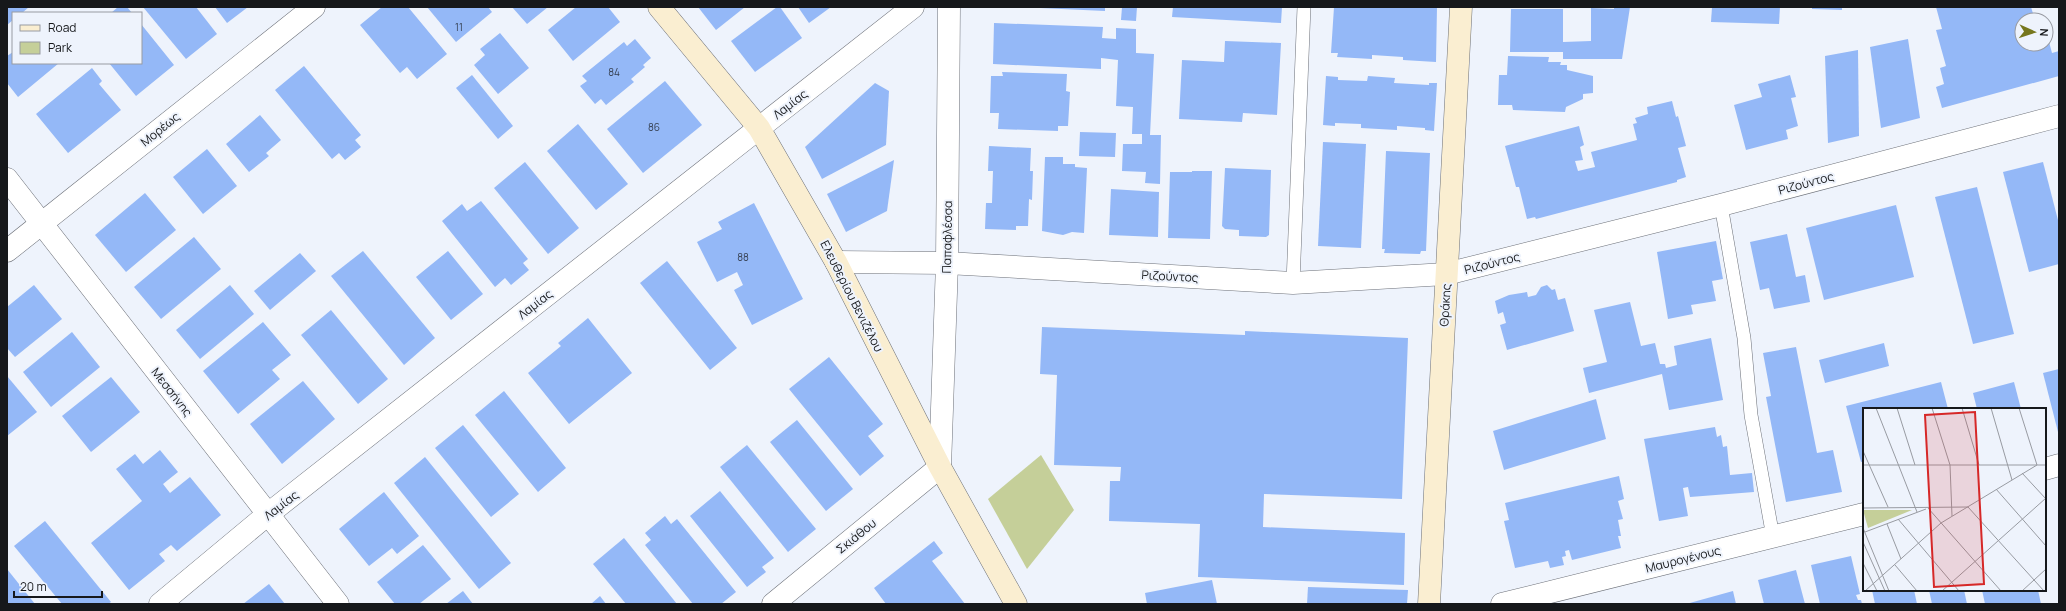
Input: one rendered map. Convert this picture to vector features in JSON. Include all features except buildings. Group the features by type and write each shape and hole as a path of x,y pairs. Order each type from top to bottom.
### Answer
{"street":[{"name":"Μορέως","path":"7,251 314,7"},
{"name":"Ελευθερίου Βενιζέλου","path":"659,7 759,128 836,262 940,467 1016,604"},
{"name":"Λαμίας","path":"160,604 267,516 913,7"},
{"name":"Παπαφλέσσα","path":"940,467 947,263 949,7"},
{"name":"Θράκης","path":"1429,604 1461,7"},
{"name":"Ριζούντος","path":"836,262 947,263 1293,283 1446,274 1721,205 2059,116"},
{"name":"Μεσσήνης","path":"7,179 267,516 338,604"},
{"path":"2046,469 2059,466"},
{"name":"Σκιάθου","path":"773,604 940,467"},
{"name":"Μαυρογένους","path":"1502,604 1863,514"}],"lane":[{"path":"1293,283 1304,7"},
{"path":"1721,205 1744,338 1751,415 1773,537"}],"green space":[{"path":"1041,455 1074,510 1027,569 988,499"}]}
